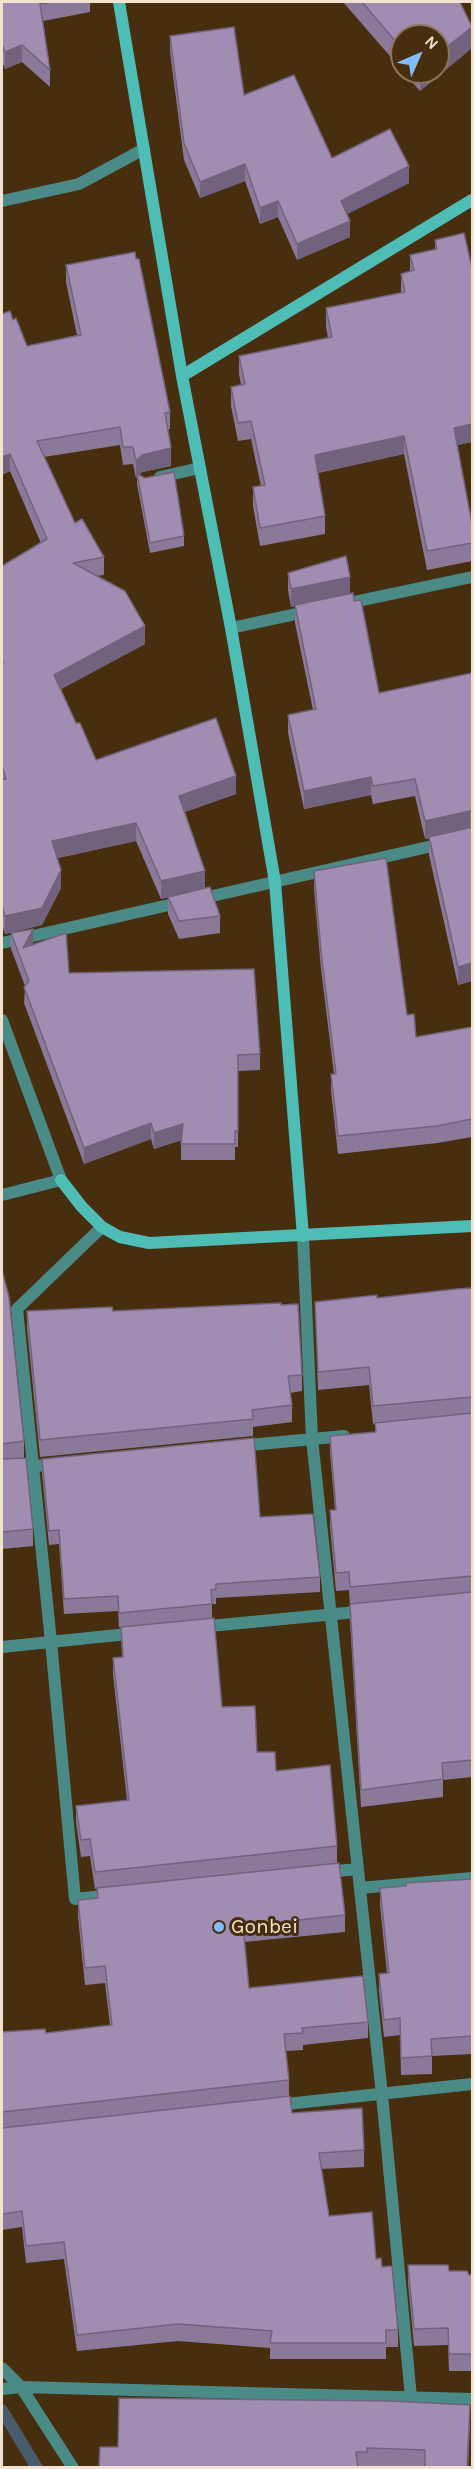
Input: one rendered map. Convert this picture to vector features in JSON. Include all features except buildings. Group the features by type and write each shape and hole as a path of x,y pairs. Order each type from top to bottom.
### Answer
{"street":[{"path":"119,2 183,376 231,628 275,882 303,1236 312,1439 382,2095 411,2397"},
{"path":"2,201 79,184 144,149"},
{"path":"183,376 472,201"},
{"path":"144,480 200,468"},
{"path":"231,628 472,577"},
{"path":"2,943 472,837"},
{"path":"2,1020 61,1180 82,1207 102,1227 120,1237 149,1243 472,1226"},
{"path":"2,1195 61,1180"},
{"path":"102,1227 17,1309 75,1899 122,1894"},
{"path":"230,1447 358,1434"},
{"path":"2,1469 67,1463"},
{"path":"191,1628 378,1610"},
{"path":"2,1647 156,1631"},
{"path":"311,1874 358,1869"},
{"path":"360,1888 472,1878"},
{"path":"268,2106 472,2084"},
{"path":"2,2368 21,2386 73,2468"},
{"path":"2,2389 21,2386 472,2399"}],"waterway":[{"path":"2,2410 37,2468"}],"place":[{"name":"Gonbei","path":"219,1927"}]}
